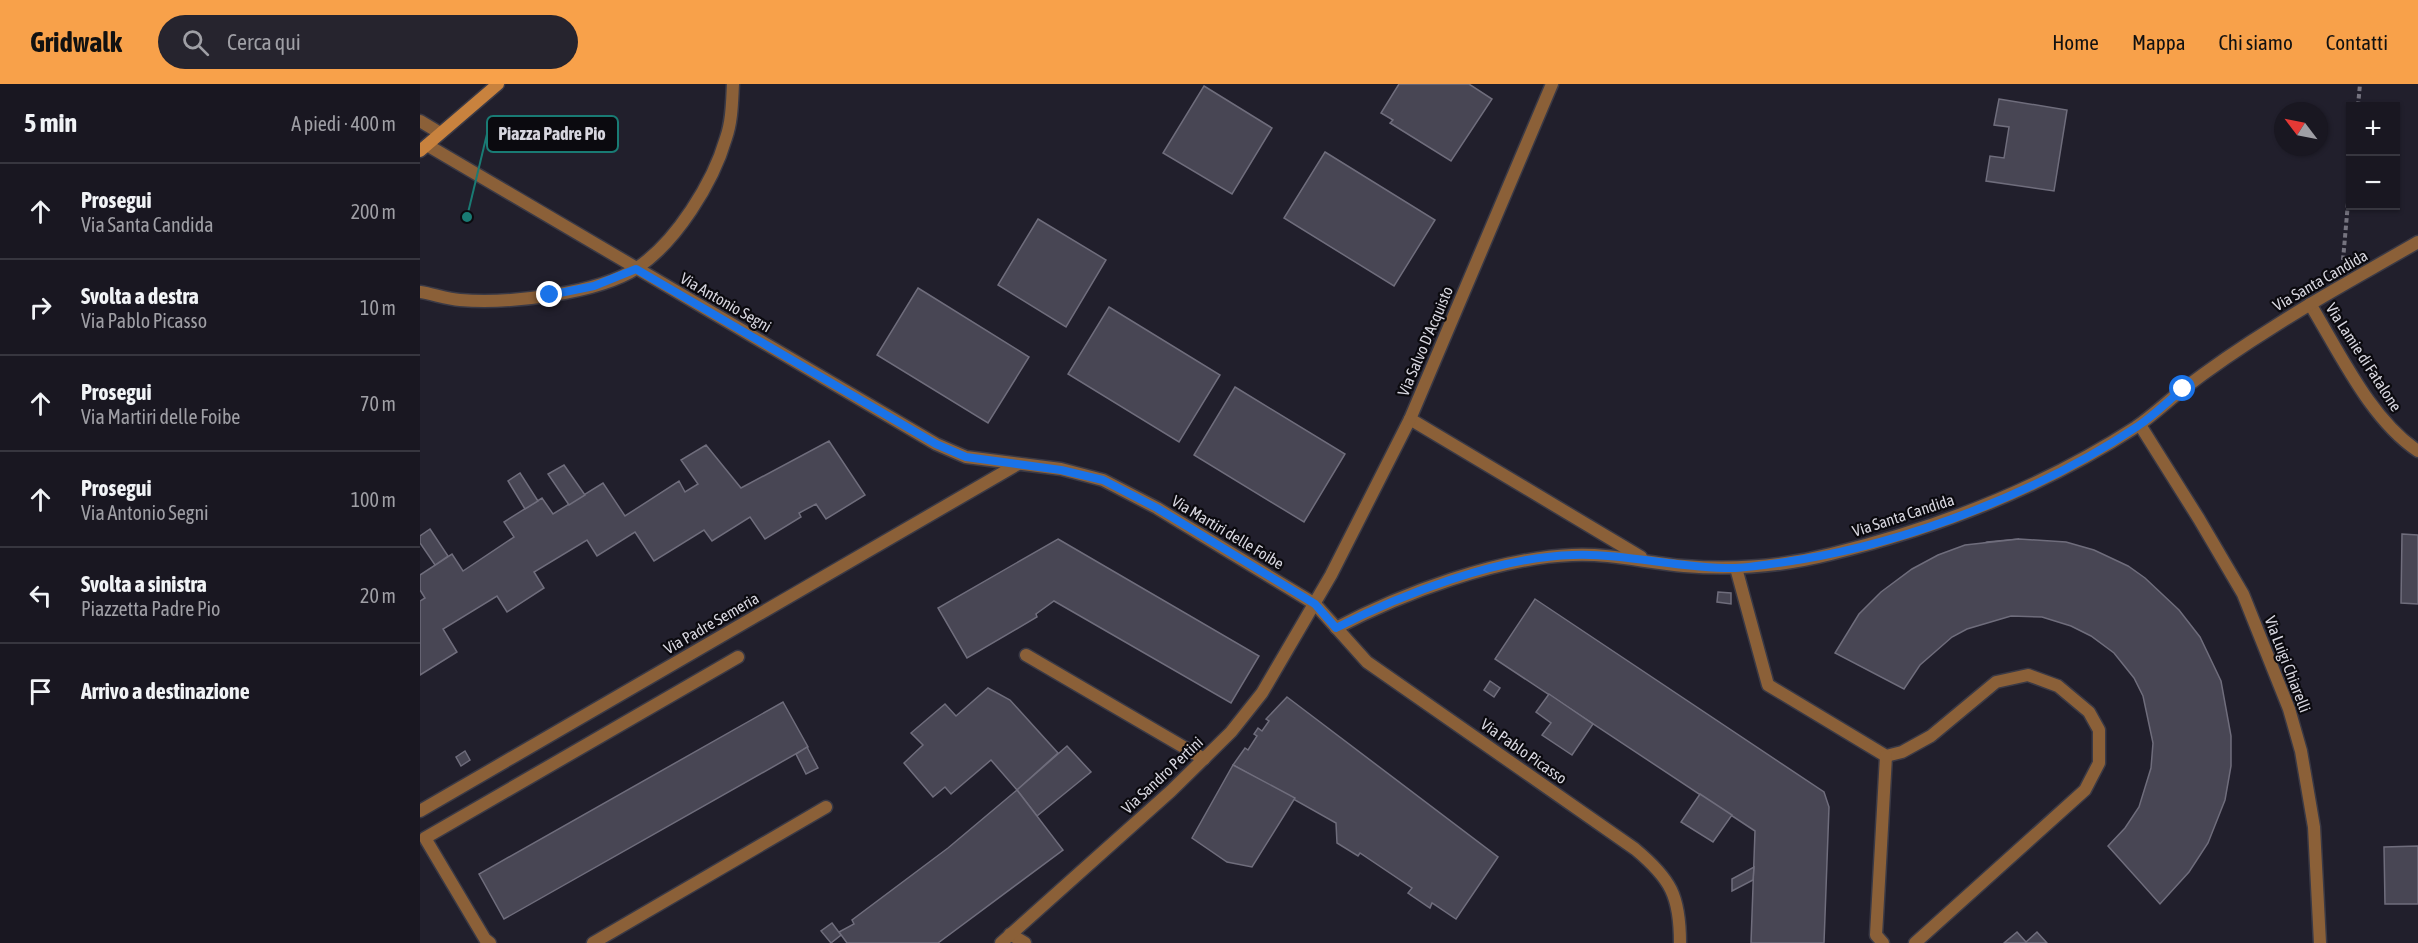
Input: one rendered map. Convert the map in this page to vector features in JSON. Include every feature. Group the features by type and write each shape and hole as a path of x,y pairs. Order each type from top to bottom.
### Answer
{"main road":[{"path":"423,148 498,84"}],"street":[{"path":"420,292 458,300 497,301 550,295 594,286 636,269 658,252 672,236 707,183 726,139 734,84"},
{"name":"Via Salvo D'Acquisto","path":"1315,604 1410,419 1552,84"},
{"path":"420,122 440,133"},
{"name":"Via Antonio Segni","path":"423,148 936,444 966,457 1018,464"},
{"name":"Via Santa Candida","path":"1336,628 1359,616 1441,584 1528,560 1572,555 1614,556 1684,566 1736,568 1827,555 1891,539 1970,511 2048,478 2097,451 2140,424 2210,370 2310,304 2418,242"},
{"name":"Via Lamie di Fatalone","path":"2310,304 2378,415 2402,440 2418,451"},
{"path":"1410,419 1647,561"},
{"name":"Via Luigi Chiarelli","path":"2140,424 2243,594 2289,710 2301,751 2314,827 2320,943"},
{"name":"Via Martiri delle Foibe","path":"1018,464 1061,470 1103,480 1157,508 1315,604"},
{"name":"Via Padre Semeria","path":"420,811 1018,464"},
{"path":"1736,568 1768,685 1886,756 1902,752 1931,736 1996,681 2028,675 2058,686 2090,712 2099,730 2099,763 2085,790 1915,943"},
{"name":"Via Pablo Picasso","path":"1315,604 1367,662 1656,866 1667,880 1676,904 1680,943"},
{"name":"Via Sandro Pertini","path":"1006,938 1171,791 1231,732 1262,693 1315,604"},
{"path":"1026,655 1204,759"},
{"path":"490,943 485,939 424,838 738,657"},
{"path":"1883,943 1876,935 1886,756"},
{"path":"593,943 826,807"},
{"path":"1006,938 1025,943"}],"path":[{"path":"2358,102 2360,84"},
{"path":"2344,285 2343,255 2347,210"}],"building":[{"path":"1399,84 1469,84 1492,99 1451,161 1390,123 1393,120 1381,113"},
{"path":"1204,86 1272,128 1232,194 1163,153"},
{"path":"1999,99 2067,110 2054,191 1986,181 1990,156 2004,158 2009,127 1994,125"},
{"path":"1325,152 1435,220 1394,286 1284,218"},
{"path":"1038,219 1106,260 1066,327 998,285"},
{"path":"918,288 1029,357 988,423 877,355"},
{"path":"1109,307 1220,375 1179,442 1068,374"},
{"path":"1235,387 1345,454 1304,522 1194,455"},
{"path":"829,441 865,495 826,519 816,504 799,513 801,517 765,539 750,517 712,541 704,530 654,561 635,532 597,556 587,540 534,572 544,588 507,612 497,596 443,629 457,652 420,675 420,601 425,598 420,590 420,575 452,554 463,571 514,537 504,522 542,498 553,514 603,483 625,516 679,481 685,492 698,484 681,460 706,445 741,488"},
{"path":"564,465 585,495 569,505 548,474"},
{"path":"520,473 538,501 525,509 508,481"},
{"path":"430,529 448,556 435,565 420,543 420,536"},
{"path":"2402,534 2418,535 2418,604 2401,603"},
{"path":"1058,539 1259,656 1231,703 1054,601 1036,614 1037,617 967,658 938,608"},
{"path":"2019,539 2009,543 1977,546 1987,542"},
{"path":"2019,539 2066,542 2094,550 2128,566 2145,578 2179,610 2200,637 2221,681 2231,736 2231,766 2225,800 2208,843 2189,872 2160,904 2108,846 2125,828 2139,807 2151,768 2153,743 2143,696 2134,678 2114,653 2091,636 2071,626 2042,617 2011,616 1967,629 1952,637 1920,665 1904,689 1835,653 1859,614 1881,592 1912,569 1938,555 1965,545"},
{"path":"1718,592 1731,593 1731,604 1717,602"},
{"path":"1535,599 1824,792 1829,807 1824,943 1751,943 1755,831 1495,659"},
{"path":"1490,681 1500,688 1494,697 1484,690"},
{"path":"988,688 1010,700 1058,753 1017,790 991,760 951,794 945,787 933,797 904,763 923,745 911,733 945,704 956,716"},
{"path":"1549,694 1593,724 1572,755 1542,735 1551,723 1536,712"},
{"path":"1287,697 1498,857 1456,919 1432,903 1430,908 1408,893 1412,888 1360,853 1358,856 1337,843 1336,823 1233,765 1245,748 1248,750 1257,736 1254,734 1258,728 1262,731 1269,721 1266,719"},
{"path":"783,702 808,747 504,919 479,874"},
{"path":"1067,746 1091,772 1037,816 1017,790"},
{"path":"807,747 818,768 806,774 796,754"},
{"path":"465,751 470,760 461,766 456,757"},
{"path":"1233,765 1295,798 1252,867 1227,862 1192,838"},
{"path":"1017,790 1063,850 938,943 847,943 839,932 854,924 852,920 948,848"},
{"path":"1700,794 1732,815 1713,842 1681,822"},
{"path":"2418,846 2418,904 2385,904 2384,847"},
{"path":"1754,867 1753,880 1732,891 1732,879"},
{"path":"832,923 841,935 831,943 821,931"},
{"path":"2017,932 2026,942 2037,932 2047,943 2004,943"}],"place":[{"name":"Piazza Padre Pio","path":"467,217"}],"route":[{"path":"550,295 594,286 636,269 936,444 966,457 1061,470 1103,480 1157,508 1315,604 1336,628 1359,616 1441,584 1528,560 1572,555 1614,556 1684,566 1736,568 1827,555 1891,539 1970,511 2048,478 2140,424 2183,389"}]}
